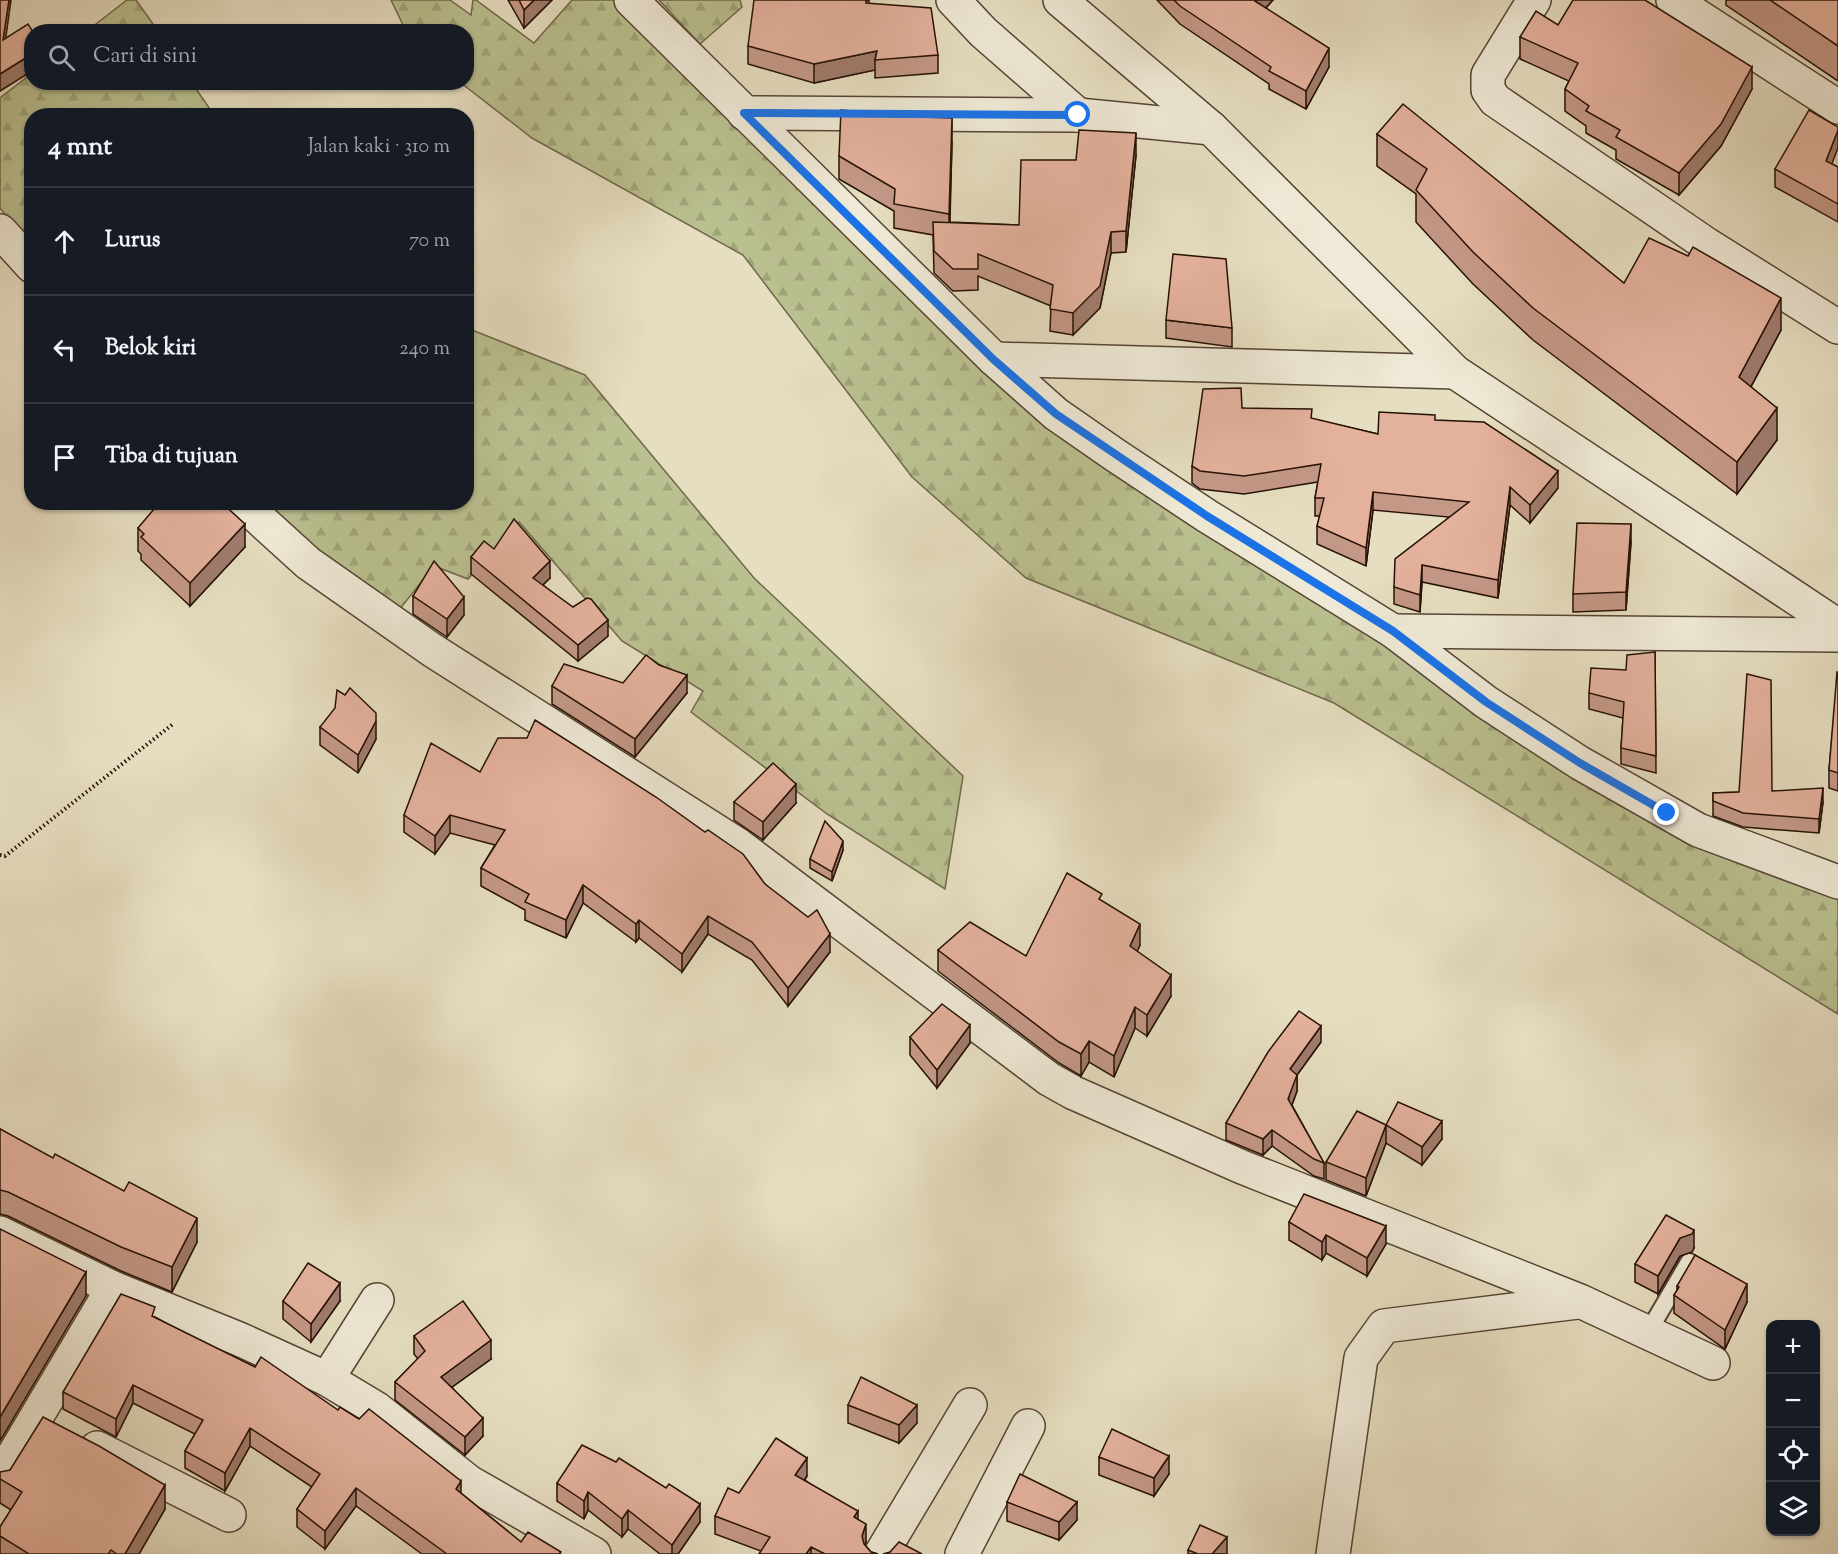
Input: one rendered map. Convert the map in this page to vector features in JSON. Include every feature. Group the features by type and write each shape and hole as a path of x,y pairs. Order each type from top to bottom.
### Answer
{"street":[{"path":"632,0 993,359 1056,414 1207,516 1393,631 1486,702 1580,763 1698,830 1838,882"},
{"path":"952,0 983,32 1078,115"},
{"path":"1060,0 1211,128 1455,372 1838,626"},
{"path":"1534,0 1488,75 1488,90 1495,100 1706,244 1838,327"},
{"path":"1690,4 1838,107"},
{"path":"744,113 1078,115 1211,128"},
{"path":"0,231 24,257"},
{"path":"993,359 1455,372"},
{"path":"250,510 308,563 432,650 738,845 1049,1079 1074,1093 1242,1167 1580,1301 1713,1363"},
{"path":"1393,631 1838,635"},
{"path":"0,1233 114,1288 239,1339 327,1379 376,1409 469,1482 588,1552"},
{"path":"0,1478 114,1288"},
{"path":"327,1379 377,1300"},
{"path":"1333,1554 1361,1358 1384,1326 1580,1301"},
{"path":"881,1554 970,1405"},
{"path":"36,1418 229,1515"},
{"path":"962,1554 1028,1426"}],"lane":[{"path":"1647,1334 1689,1262"}],"path":[{"path":"0,855 5,856 173,724"}],"green space":[{"path":"127,0 136,0 153,24 96,24"},
{"path":"391,0 450,0 471,15 473,0 476,0 534,43 572,0 634,0 1113,456 1485,704 1838,891 1838,1014 1334,703 1026,578 912,477 743,255 532,138 470,90 474,90 474,24 403,24"},
{"path":"659,0 740,0 742,7 700,44"},
{"path":"24,79 24,90 197,90 209,108 24,108 24,237 0,208 0,98"},
{"path":"474,331 585,375 754,578 963,776 945,889 827,814 691,712 703,691 622,641 519,522 468,579 434,566 399,610 258,510 474,510"}],"building":[{"path":"0,0 9,0 3,40 24,27 24,59 0,74"},
{"path":"519,0 534,0 524,10"},
{"path":"754,0 866,0 866,3 931,8 938,55 875,60 877,51 814,64 748,46"},
{"path":"1174,0 1256,0 1329,48 1306,91 1269,71 1271,67"},
{"path":"1573,0 1645,0 1752,67 1721,124 1679,173 1616,137 1620,130 1586,111 1589,106 1565,89 1578,63 1520,37 1536,11 1558,25"},
{"path":"1770,0 1838,0 1838,46"},
{"path":"1403,104 1624,283 1649,238 1688,256 1693,247 1781,298 1739,377 1777,408 1737,462 1533,308 1473,252 1416,190 1427,169 1377,134"},
{"path":"841,110 888,114 888,116 952,118 949,214 894,204 895,189 839,156"},
{"path":"1809,110 1838,127 1826,161 1838,167 1838,204 1775,169"},
{"path":"1079,130 1136,133 1126,231 1111,232 1100,286 1073,313 1050,309 1053,285 978,254 978,269 953,269 934,251 933,222 1019,225 1021,160 1076,160"},
{"path":"1173,254 1226,259 1232,328 1166,320"},
{"path":"1241,388 1242,408 1312,409 1311,418 1378,434 1379,412 1435,415 1435,420 1484,422 1558,471 1530,505 1510,487 1498,580 1422,565 1420,595 1394,587 1395,559 1469,502 1373,492 1366,548 1317,526 1324,498 1315,498 1321,464 1244,476 1200,471 1192,466 1203,389"},
{"path":"153,510 230,510 245,524 190,583 141,537 144,534 138,528"},
{"path":"514,519 550,561 533,578 573,607 587,598 591,599 608,620 578,645 471,557 484,541 494,549"},
{"path":"1577,523 1631,524 1626,592 1573,594"},
{"path":"434,561 464,597 447,619 413,596"},
{"path":"1655,652 1656,756 1621,748 1624,702 1589,693 1591,668 1626,670 1627,655"},
{"path":"646,655 659,665 687,675 635,739 552,686 564,664 623,683"},
{"path":"1838,672 1838,773 1829,770"},
{"path":"1747,674 1771,680 1772,791 1823,788 1819,819 1743,813 1713,801 1713,793 1739,792"},
{"path":"350,688 376,713 376,721 358,755 320,727 335,708 337,690 345,695"},
{"path":"535,720 656,797 705,832 708,830 743,854 765,884 808,917 817,910 830,934 788,988 752,942 708,916 682,954 639,920 636,924 583,885 566,920 525,902 529,894 481,868 505,830 450,815 435,836 404,815 431,743 480,772 498,738 527,738"},
{"path":"773,763 796,784 763,822 734,802"},
{"path":"825,821 843,841 832,872 810,859"},
{"path":"1067,873 1102,894 1099,899 1140,924 1130,946 1171,975 1147,1015 1135,1007 1114,1056 1089,1041 1081,1054 1059,1042 938,950 970,922 1026,956"},
{"path":"942,1004 970,1025 937,1070 910,1037"},
{"path":"1299,1011 1321,1026 1290,1069 1297,1075 1288,1099 1324,1163 1314,1159 1272,1130 1263,1139 1226,1123 1268,1052"},
{"path":"1398,1102 1442,1121 1422,1147 1386,1125"},
{"path":"1357,1111 1386,1125 1366,1178 1326,1162"},
{"path":"0,1129 53,1158 55,1154 124,1191 129,1182 197,1218 172,1267 121,1247 0,1190"},
{"path":"1304,1194 1386,1226 1367,1258 1326,1235 1322,1242 1289,1222"},
{"path":"1666,1215 1694,1230 1692,1234 1680,1238 1658,1276 1635,1264"},
{"path":"0,1229 86,1272 0,1417"},
{"path":"1695,1255 1747,1284 1725,1330 1674,1295"},
{"path":"308,1263 340,1283 311,1324 283,1301"},
{"path":"121,1294 155,1307 152,1316 255,1367 261,1357 338,1410 340,1407 359,1419 369,1409 461,1481 456,1489 521,1542 528,1532 561,1552 559,1554 447,1554 356,1488 325,1531 297,1509 320,1474 250,1428 225,1473 185,1451 203,1420 133,1385 116,1419 63,1392"},
{"path":"463,1301 491,1340 441,1377 483,1418 465,1437 395,1382 425,1351 414,1336"},
{"path":"861,1377 917,1405 899,1425 848,1405"},
{"path":"43,1417 99,1446 165,1485 125,1554 117,1554 111,1550 108,1554 29,1554 0,1536 0,1527 22,1492 0,1479 0,1472 10,1470"},
{"path":"1112,1429 1169,1456 1154,1478 1099,1457"},
{"path":"776,1438 807,1458 795,1475 858,1511 854,1517 866,1524 862,1536 864,1544 871,1552 878,1554 825,1554 811,1547 806,1554 759,1554 770,1537 715,1516 728,1488 739,1493"},
{"path":"582,1445 616,1462 619,1458 666,1488 669,1484 700,1504 672,1545 628,1510 622,1519 588,1492 584,1501 557,1483"},
{"path":"1020,1474 1077,1502 1059,1522 1007,1502"},
{"path":"1200,1525 1227,1537 1212,1554 1198,1554 1188,1550"},
{"path":"899,1542 922,1554 883,1554 890,1552"}],"route":[{"path":"1078,115 744,113 993,359 1056,414 1207,516 1393,631 1486,702 1580,763 1667,813"}]}
